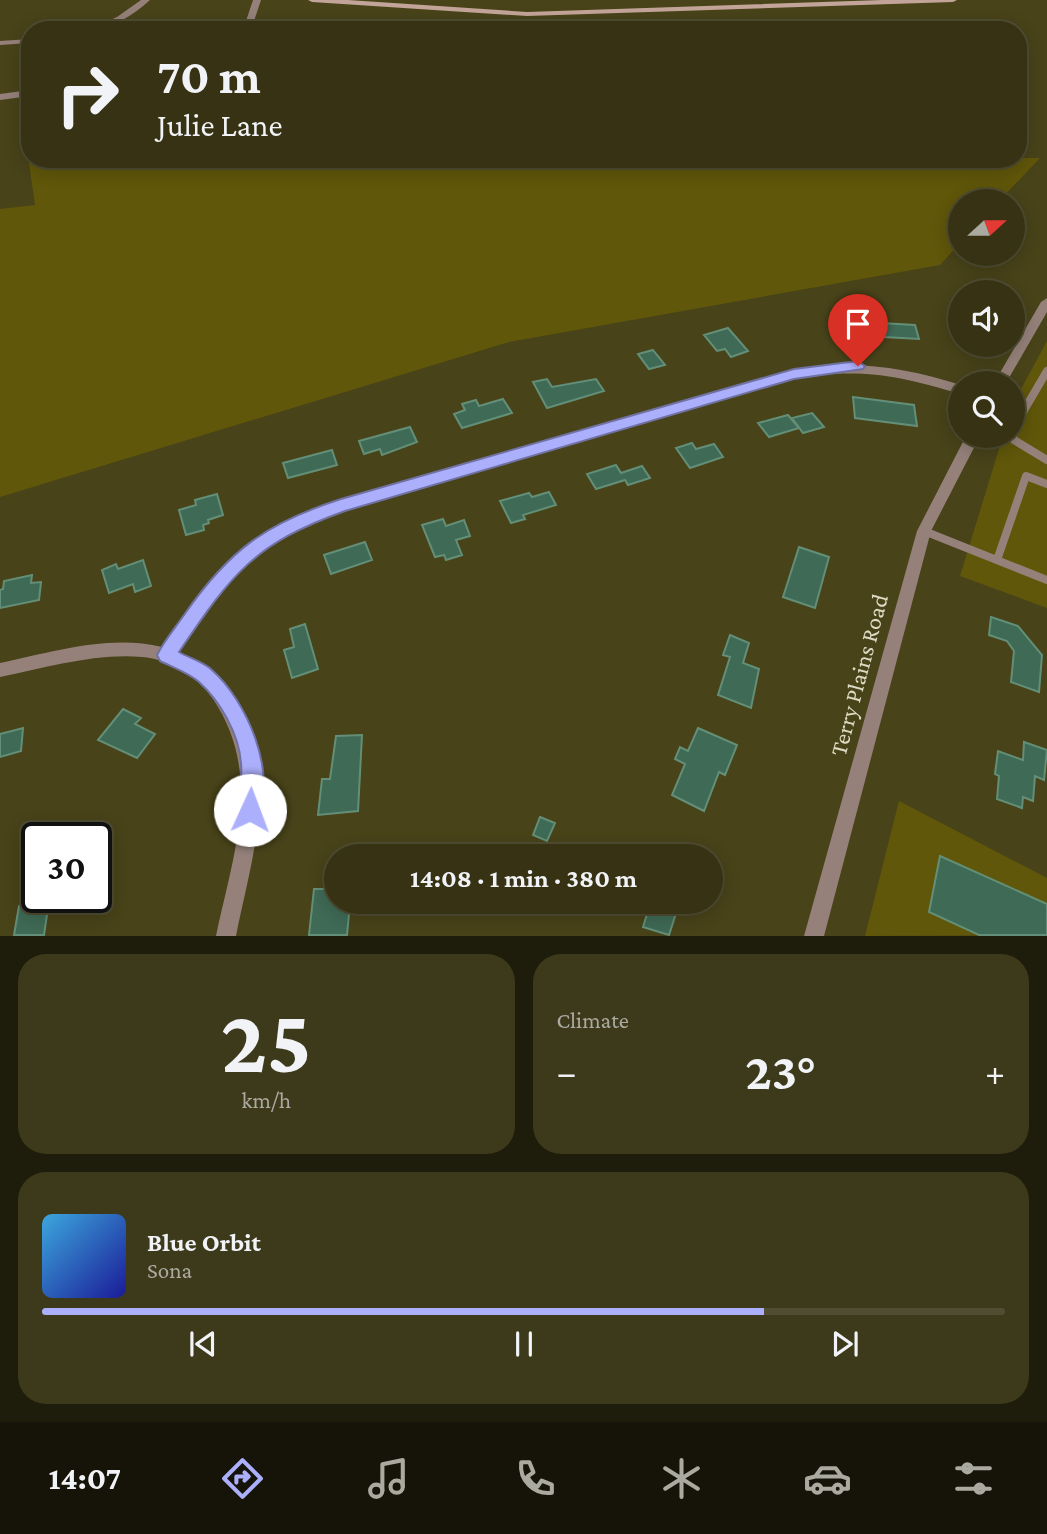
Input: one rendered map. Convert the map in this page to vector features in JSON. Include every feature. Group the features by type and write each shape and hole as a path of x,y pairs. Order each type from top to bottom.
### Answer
{"street":[{"path":"115,21 146,0"},
{"path":"250,21 257,0"},
{"path":"312,0 527,14 953,0"},
{"path":"0,43 21,42"},
{"path":"0,97 21,94"},
{"path":"1007,371 1047,302"},
{"path":"166,655 216,582 239,558 273,533 341,505 794,374 858,366 904,372 948,386"},
{"name":"Terry Plains Road","path":"814,936 924,531 967,448"},
{"path":"0,670 102,651 142,650 166,655 204,674 229,704 246,738 252,762 250,810 226,936"}],"lane":[{"path":"1025,410 1046,376"},
{"path":"1024,448 1047,460"},
{"path":"996,560 1026,476 1047,483"},
{"path":"924,531 1047,580"}],"shaded area":[{"path":"1027,158 1040,158 1010,189 948,189 948,256 940,265 509,342 0,497 0,209 35,205 30,168 1027,168"},
{"path":"1047,341 1047,608 960,576 999,448 1025,448 1025,382"},
{"path":"899,801 1047,878 1047,935 865,936"}],"building":[{"path":"880,323 915,325 919,339 884,337"},
{"path":"728,328 748,351 731,357 725,349 717,351 704,335"},
{"path":"653,350 665,365 649,369 638,354"},
{"path":"547,379 552,387 596,379 604,391 547,408 533,382"},
{"path":"853,397 914,405 917,426 855,418"},
{"path":"503,399 512,413 462,428 454,414 465,410 462,404 476,400 479,406"},
{"path":"812,413 824,427 803,433 792,418"},
{"path":"788,415 799,428 769,437 758,423"},
{"path":"410,427 417,442 382,455 380,449 364,454 359,441"},
{"path":"692,443 696,449 714,444 723,457 690,468 676,448"},
{"path":"332,450 337,465 288,478 283,463"},
{"path":"616,465 621,473 642,466 650,478 628,485 625,480 596,489 587,474"},
{"path":"549,492 556,505 523,515 525,519 511,523 500,501 529,493 532,497"},
{"path":"217,494 223,515 208,520 209,523 203,525 204,530 186,535 179,510 196,505 195,500"},
{"path":"443,519 446,526 464,520 470,536 456,540 462,555 446,560 444,555 435,557 422,525"},
{"path":"365,542 372,560 331,574 324,555"},
{"path":"799,547 829,557 815,608 783,597"},
{"path":"143,560 151,586 135,592 133,584 109,593 102,570 116,564 118,569"},
{"path":"32,575 31,583 41,582 39,600 0,608 0,590 3,589 4,581"},
{"path":"991,617 1018,626 1042,655 1039,692 1011,682 1014,651 1007,641 989,635"},
{"path":"305,624 318,669 292,678 284,650 294,647 290,629"},
{"path":"730,635 749,643 743,663 759,669 751,708 718,695 730,657 723,655"},
{"path":"123,709 141,718 135,724 155,734 137,758 98,740"},
{"path":"23,728 21,751 0,757 0,734"},
{"path":"698,728 737,745 725,775 719,772 704,811 672,795 685,764 675,759 680,747 688,751"},
{"path":"362,735 358,811 318,815 322,779 330,779 336,736"},
{"path":"1024,742 1047,750 1044,780 1035,776 1033,801 1023,797 1022,808 997,799 999,776 995,774 998,751 1023,760"},
{"path":"540,817 555,823 547,841 533,835"},
{"path":"940,856 1047,904 1047,935 979,935 929,912"},
{"path":"314,889 324,889 324,914 349,914 347,935 309,935"},
{"path":"19,906 21,913 47,913 44,935 14,935"},
{"path":"647,914 676,914 669,935 643,927"}],"route":[{"path":"250,810 252,762 246,738 229,704 204,674 166,655 216,582 257,544 298,521 341,505 794,374 833,367 858,366"}]}
